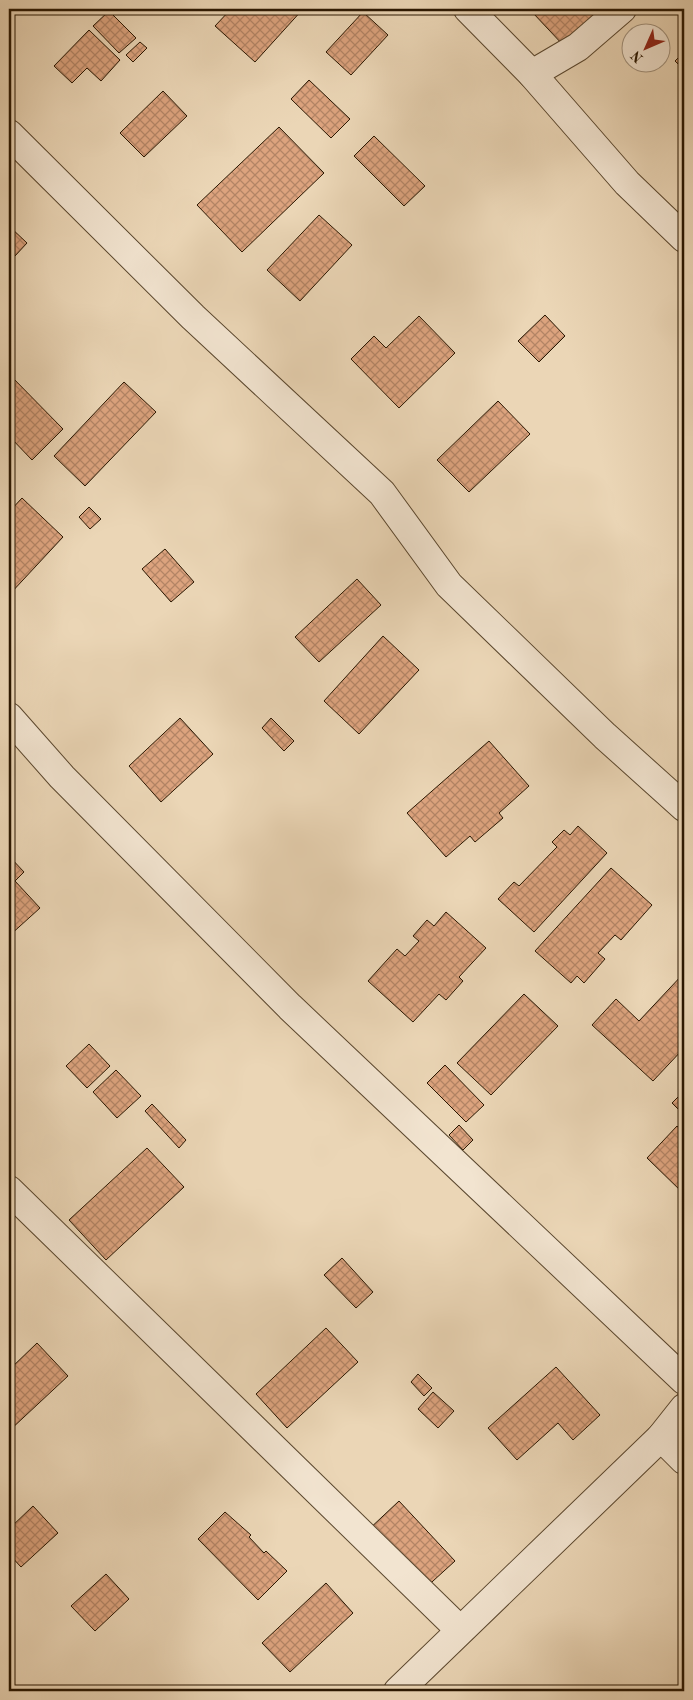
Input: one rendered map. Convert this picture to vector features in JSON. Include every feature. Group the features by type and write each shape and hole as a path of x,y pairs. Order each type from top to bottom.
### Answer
{"street":[{"path":"468,9 532,74 627,183 684,238"},
{"path":"532,74 578,47 622,9"},
{"path":"9,134 193,317 382,493 449,585 605,736 684,808"},
{"path":"9,717 62,777 290,1007 684,1380"},
{"path":"9,1190 460,1630"},
{"path":"398,1691 660,1437 684,1408"},
{"path":"660,1437 684,1460"}],"building":[{"path":"231,9 303,9 255,62 215,26"},
{"path":"538,9 604,9 564,46 533,13"},
{"path":"109,11 136,38 119,53 93,26"},
{"path":"363,12 388,35 351,75 326,52"},
{"path":"89,30 120,60 101,81 87,68 72,83 54,66"},
{"path":"140,42 147,48 133,62 126,55"},
{"path":"684,52 684,70 675,61"},
{"path":"309,80 350,119 331,138 291,99"},
{"path":"163,91 187,116 144,157 120,133"},
{"path":"279,127 324,173 242,252 197,205"},
{"path":"374,136 425,186 404,206 354,156"},
{"path":"319,215 352,245 300,301 267,270"},
{"path":"9,226 27,243 15,256 9,250"},
{"path":"545,315 565,336 539,362 518,341"},
{"path":"419,316 455,353 399,408 351,359 374,336 386,348"},
{"path":"9,374 63,429 32,460 9,436"},
{"path":"124,382 156,412 85,486 54,456"},
{"path":"498,401 530,434 469,492 437,460"},
{"path":"22,498 63,537 9,595 9,512"},
{"path":"89,507 101,519 90,529 79,517"},
{"path":"165,549 194,582 171,602 142,569"},
{"path":"357,579 381,605 319,662 295,637"},
{"path":"383,636 419,670 359,734 324,701"},
{"path":"180,718 213,754 161,802 129,766"},
{"path":"271,718 294,741 284,751 262,728"},
{"path":"489,741 529,786 499,813 503,818 475,842 470,836 446,857 407,813"},
{"path":"578,826 607,853 534,932 498,899 514,882 519,886 557,847 552,842 564,830 570,835"},
{"path":"9,856 24,872 15,881 40,908 9,936"},
{"path":"611,868 652,905 621,940 615,935 598,953 605,959 584,983 577,976 571,983 535,951"},
{"path":"446,912 486,948 459,977 463,981 446,1000 439,994 413,1022 368,981 397,949 405,956 419,941 413,936 427,920 434,926"},
{"path":"684,973 684,1048 653,1081 592,1025 616,999 639,1021"},
{"path":"524,994 558,1026 491,1095 457,1063"},
{"path":"89,1044 110,1066 87,1088 66,1066"},
{"path":"445,1065 484,1105 466,1122 427,1083"},
{"path":"116,1070 141,1096 117,1118 93,1092"},
{"path":"684,1091 684,1115 672,1103"},
{"path":"152,1104 186,1140 179,1148 145,1111"},
{"path":"459,1125 473,1140 463,1150 449,1135"},
{"path":"677,1126 684,1133 684,1194 647,1158"},
{"path":"147,1148 184,1187 106,1260 69,1220"},
{"path":"342,1258 373,1292 356,1308 324,1275"},
{"path":"326,1328 358,1362 287,1428 256,1394"},
{"path":"37,1343 68,1376 9,1431 9,1370"},
{"path":"556,1367 600,1415 573,1440 558,1423 517,1460 488,1428"},
{"path":"418,1374 432,1388 424,1396 411,1382"},
{"path":"433,1392 454,1411 438,1428 418,1409"},
{"path":"399,1501 455,1561 422,1591 366,1532"},
{"path":"33,1506 58,1533 21,1567 9,1554 9,1529"},
{"path":"225,1512 251,1535 249,1537 264,1553 266,1551 287,1571 258,1600 198,1539"},
{"path":"106,1574 129,1599 95,1631 71,1606"},
{"path":"326,1583 353,1613 290,1672 262,1643"}]}
